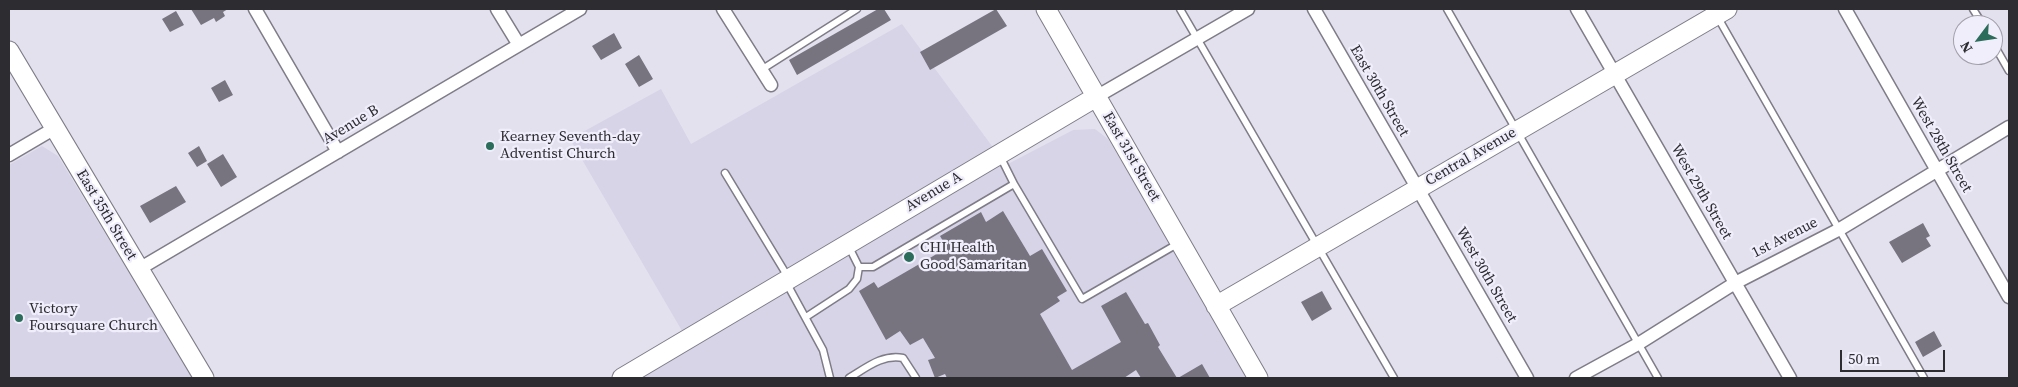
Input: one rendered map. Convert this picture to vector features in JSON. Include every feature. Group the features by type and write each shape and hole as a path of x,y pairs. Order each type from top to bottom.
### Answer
{"street":[{"path":"255,9 338,152"},
{"path":"497,9 518,45"},
{"name":"Avenue B","path":"139,269 580,9"},
{"path":"724,9 771,85"},
{"name":"East 31st Street","path":"1046,9 1258,378"},
{"name":"Avenue A","path":"622,378 998,153 1248,9"},
{"name":"East 30th Street","path":"1314,9 1417,188"},
{"name":"West 29th Street","path":"1577,9 1790,378"},
{"name":"West 28th Street","path":"1845,9 2009,297"},
{"name":"Central Avenue","path":"1216,306 1719,11"},
{"name":"East 35th Street","path":"9,51 204,378"},
{"name":"1st Avenue","path":"1576,378 1638,344 1735,283 1840,229 1938,172 2009,127"},
{"path":"9,156 55,128"},
{"name":"West 30th Street","path":"1417,188 1527,378"}],"lane":[{"path":"761,70 857,9"},
{"path":"1180,9 1394,378"},
{"path":"1448,9 1658,378"},
{"path":"1719,11 1924,378"},
{"path":"998,153 1014,184 1082,299 1180,242"},
{"path":"725,173 787,279 823,350 830,378"},
{"path":"859,267 873,267 1014,184"},
{"path":"806,317 849,289 857,279 859,267 848,243"},
{"path":"849,378 876,362 894,356 903,358 916,378"}],"shaded area":[{"name":"CHI Health Good Samaritan","path":"902,24 1006,165 1073,130 1095,129 1108,139 1252,378 639,378 692,348 570,139 661,89 691,144"},
{"path":"42,146 58,156 193,378 9,378 9,165"}],"building":[{"path":"191,9 228,9 223,12 225,16 216,22 214,18 201,25"},
{"path":"878,9 884,9 891,20 797,75 789,60"},
{"path":"996,9 1007,26 930,70 920,52"},
{"path":"176,11 184,25 170,32 162,19"},
{"path":"614,33 622,48 601,60 592,46"},
{"path":"639,55 653,79 639,87 625,64"},
{"path":"225,80 233,95 219,102 211,88"},
{"path":"199,146 207,161 197,167 188,153"},
{"path":"223,154 237,177 221,187 207,164"},
{"path":"176,186 186,202 150,223 140,206"},
{"path":"1003,211 1030,256 1042,249 1067,291 1057,297 1060,301 1040,314 1072,370 1121,342 1101,306 1126,292 1145,324 1148,323 1160,345 1158,347 1177,378 1141,378 1136,370 1124,378 947,378 945,374 935,378 928,360 935,358 923,338 910,345 900,331 886,340 859,291 874,282 878,288 947,248 940,236 981,212 986,222"},
{"path":"1923,223 1930,236 1926,238 1931,246 1902,263 1889,242"},
{"path":"1322,291 1332,309 1312,321 1301,302"},
{"path":"1934,331 1942,346 1923,357 1915,342"},
{"path":"1202,364 1210,378 1178,378"}],"place":[{"name":"Kearney Seventh-day Adventist Church","path":"490,146"},
{"name":"CHI Health Good Samaritan","path":"909,257"},
{"name":"Victory Foursquare Church","path":"19,318"}]}
